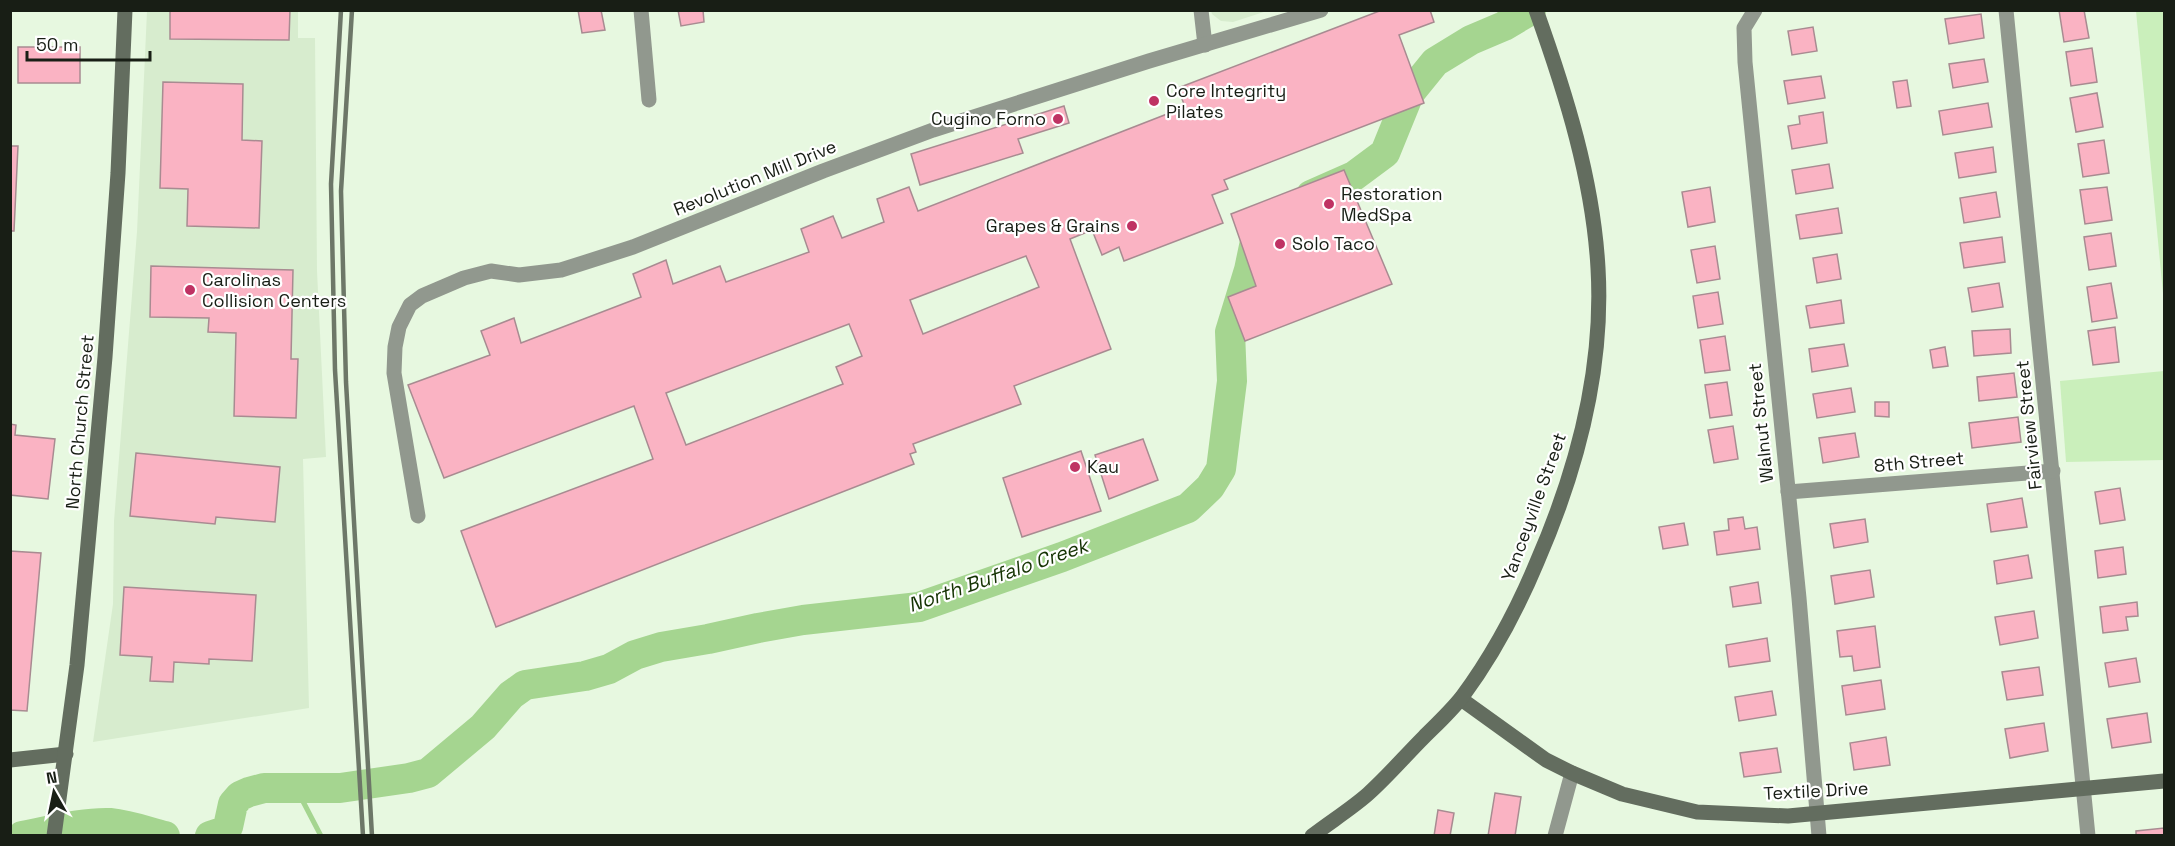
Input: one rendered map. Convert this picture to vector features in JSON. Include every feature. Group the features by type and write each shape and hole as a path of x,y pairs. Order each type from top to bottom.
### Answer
{"main road":[{"name":"North Church Street","path":"54,836 77,665 105,357 118,173 125,10"},
{"name":"Yanceyville Street","path":"1312,836 1368,794 1461,699 1487,662 1514,613 1543,548 1579,445 1590,396 1598,310 1598,269 1593,225 1572,118 1536,10"},
{"name":"Textile Drive","path":"1461,699 1546,760 1572,773 1622,794 1697,812 1788,816 2164,781"},
{"path":"10,760 66,754"}],"street":[{"path":"640,10 649,100"},
{"path":"1202,10 1205,45"},
{"name":"Revolution Mill Drive","path":"418,516 394,373 395,347 399,327 410,305 422,296 464,278 491,272 519,275 561,270 633,247 933,130 1149,61 1321,10"},
{"name":"Walnut Street","path":"1755,10 1744,28 1745,62 1788,492 1819,836"},
{"name":"Fairview Street","path":"2006,10 2088,836"},
{"name":"8th Street","path":"1788,492 2053,471"},
{"path":"1555,836 1572,773"}],"shaded area":[{"path":"1211,10 1267,11 1233,22 1221,21 1212,14"},
{"path":"147,11 298,11 298,38 315,38 317,271 326,457 303,459 309,708 93,742 113,604 114,521 137,232"}],"green space":[{"path":"2136,11 2164,11 2164,304"},
{"path":"2164,371 2164,460 2066,462 2060,381"}],"building":[{"path":"170,10 290,10 289,40 170,39"},
{"path":"578,10 601,10 605,30 582,33"},
{"path":"678,10 703,10 704,22 681,26"},
{"path":"1382,10 1430,10 1434,22 1399,35 1424,103 1224,180 1228,189 1212,195 1223,223 1124,261 1119,247 1102,255 1092,230 1070,239 1111,349 1014,386 1021,404 913,444 916,452 910,454 914,464 496,627 461,531 653,459 634,406 444,478 408,385 490,355 481,331 514,318 521,343 641,297 633,274 666,260 673,284 720,266 726,282 809,252 801,229 833,216 842,238 884,222 877,199 909,187 918,211 1185,107 1178,88","holes":["1026,256 1039,287 923,334 910,300","849,324 862,356 836,367 843,384 686,445 666,393"]},
{"path":"2059,10 2084,10 2089,38 2064,42"},
{"path":"1981,14 1984,38 1949,44 1945,19"},
{"path":"1813,27 1817,51 1792,55 1788,31"},
{"path":"18,47 80,47 80,83 18,83"},
{"path":"2092,48 2097,82 2071,86 2066,52"},
{"path":"1984,59 1988,82 1953,88 1949,64"},
{"path":"1821,76 1825,98 1788,104 1784,81"},
{"path":"1907,80 1911,106 1897,108 1893,82"},
{"path":"163,82 243,84 242,140 262,141 259,228 187,226 188,189 160,188"},
{"path":"2097,93 2103,127 2076,132 2070,98"},
{"path":"1988,103 1992,127 1943,135 1939,111"},
{"path":"1064,106 1069,123 1018,139 1023,153 920,185 911,154"},
{"path":"1823,112 1827,143 1792,149 1788,126 1800,124 1799,116"},
{"path":"2104,140 2109,173 2083,177 2078,144"},
{"path":"10,146 18,146 14,231 10,231"},
{"path":"1993,147 1996,172 1959,178 1955,153"},
{"path":"1829,164 1833,188 1796,194 1792,170"},
{"path":"1344,170 1392,284 1245,341 1228,297 1256,286 1231,214"},
{"path":"1710,187 1715,222 1688,227 1682,192"},
{"path":"2107,187 2112,220 2085,224 2080,190"},
{"path":"1996,192 2000,217 1964,223 1960,198"},
{"path":"1838,208 1842,233 1800,239 1796,215"},
{"path":"2111,233 2116,266 2089,270 2084,237"},
{"path":"2002,237 2005,262 1964,268 1960,243"},
{"path":"1715,246 1720,279 1697,283 1691,250"},
{"path":"1837,254 1841,279 1817,283 1813,258"},
{"path":"151,266 293,270 291,359 298,359 296,418 234,416 236,333 208,332 209,318 150,317"},
{"path":"1999,283 2003,307 1972,312 1968,288"},
{"path":"2111,283 2117,318 2092,322 2087,287"},
{"path":"1718,292 1723,324 1698,328 1693,296"},
{"path":"1841,300 1844,323 1810,328 1806,306"},
{"path":"2115,327 2119,362 2093,365 2088,331"},
{"path":"2010,329 2011,353 1974,356 1972,331"},
{"path":"1725,336 1730,370 1705,373 1700,340"},
{"path":"1844,344 1848,366 1812,372 1809,349"},
{"path":"1945,347 1948,366 1933,368 1930,350"},
{"path":"2014,373 2017,397 1979,401 1977,377"},
{"path":"1727,382 1732,415 1710,418 1705,385"},
{"path":"1851,388 1855,412 1817,418 1813,394"},
{"path":"1875,402 1889,402 1889,417 1875,416"},
{"path":"2018,417 2021,442 1972,448 1969,423"},
{"path":"10,424 16,425 15,435 55,439 48,499 10,495"},
{"path":"1733,426 1738,459 1714,463 1708,430"},
{"path":"1855,433 1859,457 1823,463 1819,438"},
{"path":"1143,439 1158,480 1109,499 1095,455"},
{"path":"1081,451 1101,511 1022,537 1003,478"},
{"path":"136,453 280,467 275,522 216,517 215,524 130,516"},
{"path":"2120,488 2125,520 2100,524 2095,492"},
{"path":"2022,498 2027,527 1991,532 1987,504"},
{"path":"1743,517 1745,529 1757,527 1760,549 1717,555 1714,532 1729,530 1728,519"},
{"path":"1865,519 1868,542 1834,548 1830,524"},
{"path":"1684,523 1688,545 1663,549 1659,527"},
{"path":"2123,547 2126,574 2098,578 2095,551"},
{"path":"10,551 41,553 27,711 10,710"},
{"path":"2028,555 2032,578 1997,584 1994,561"},
{"path":"1870,570 1874,597 1835,604 1831,576"},
{"path":"1758,582 1761,603 1733,607 1730,587"},
{"path":"124,587 256,595 252,661 209,659 209,664 174,662 173,682 150,681 152,657 120,655"},
{"path":"2137,602 2138,616 2126,617 2128,630 2103,633 2100,607"},
{"path":"2034,611 2038,638 2000,645 1995,617"},
{"path":"1875,626 1880,667 1854,671 1852,656 1840,657 1837,631"},
{"path":"1767,638 1770,661 1729,667 1726,645"},
{"path":"2136,658 2140,682 2109,687 2105,663"},
{"path":"2039,667 2043,695 2007,700 2002,672"},
{"path":"1881,680 1885,709 1846,715 1842,686"},
{"path":"1772,691 1776,715 1739,721 1735,697"},
{"path":"2147,713 2151,742 2112,748 2107,719"},
{"path":"2044,723 2048,751 2010,758 2005,729"},
{"path":"1886,737 1890,765 1854,770 1850,743"},
{"path":"1777,748 1781,772 1744,777 1740,753"},
{"path":"1495,793 1521,797 1515,836 1488,836"},
{"path":"1438,810 1454,813 1450,836 1434,836"},
{"path":"2164,828 2164,836 2136,836 2136,831"}],"waterway":[{"name":"North Buffalo Creek","path":"1311,195 1354,176 1385,153 1409,94 1435,62 1471,40 1504,26 1531,10"},
{"name":"North Buffalo Creek","path":"210,836 228,827 233,804 240,796 249,792 264,788 340,788 428,773 483,727 511,695 525,685 585,676 609,669 635,655 661,647 803,620 919,607 1062,557 1188,508 1210,487 1221,469 1232,381 1230,332 1249,270 1258,227"},
{"path":"296,788 321,836"},
{"name":"North Buffalo Creek","path":"22,836 99,823 131,827 165,836"}],"railway":[{"path":"341,10 331,184 335,370 363,836"},
{"path":"352,10 341,191 346,382 372,836"}],"place":[{"name":"Core Integrity Pilates","path":"1154,101"},
{"name":"Cugino Forno","path":"1058,119"},
{"name":"Restoration MedSpa","path":"1329,204"},
{"name":"Grapes & Grains","path":"1132,226"},
{"name":"Solo Taco","path":"1280,244"},
{"name":"Carolinas Collision Centers","path":"190,290"},
{"name":"Kau","path":"1075,467"}]}
